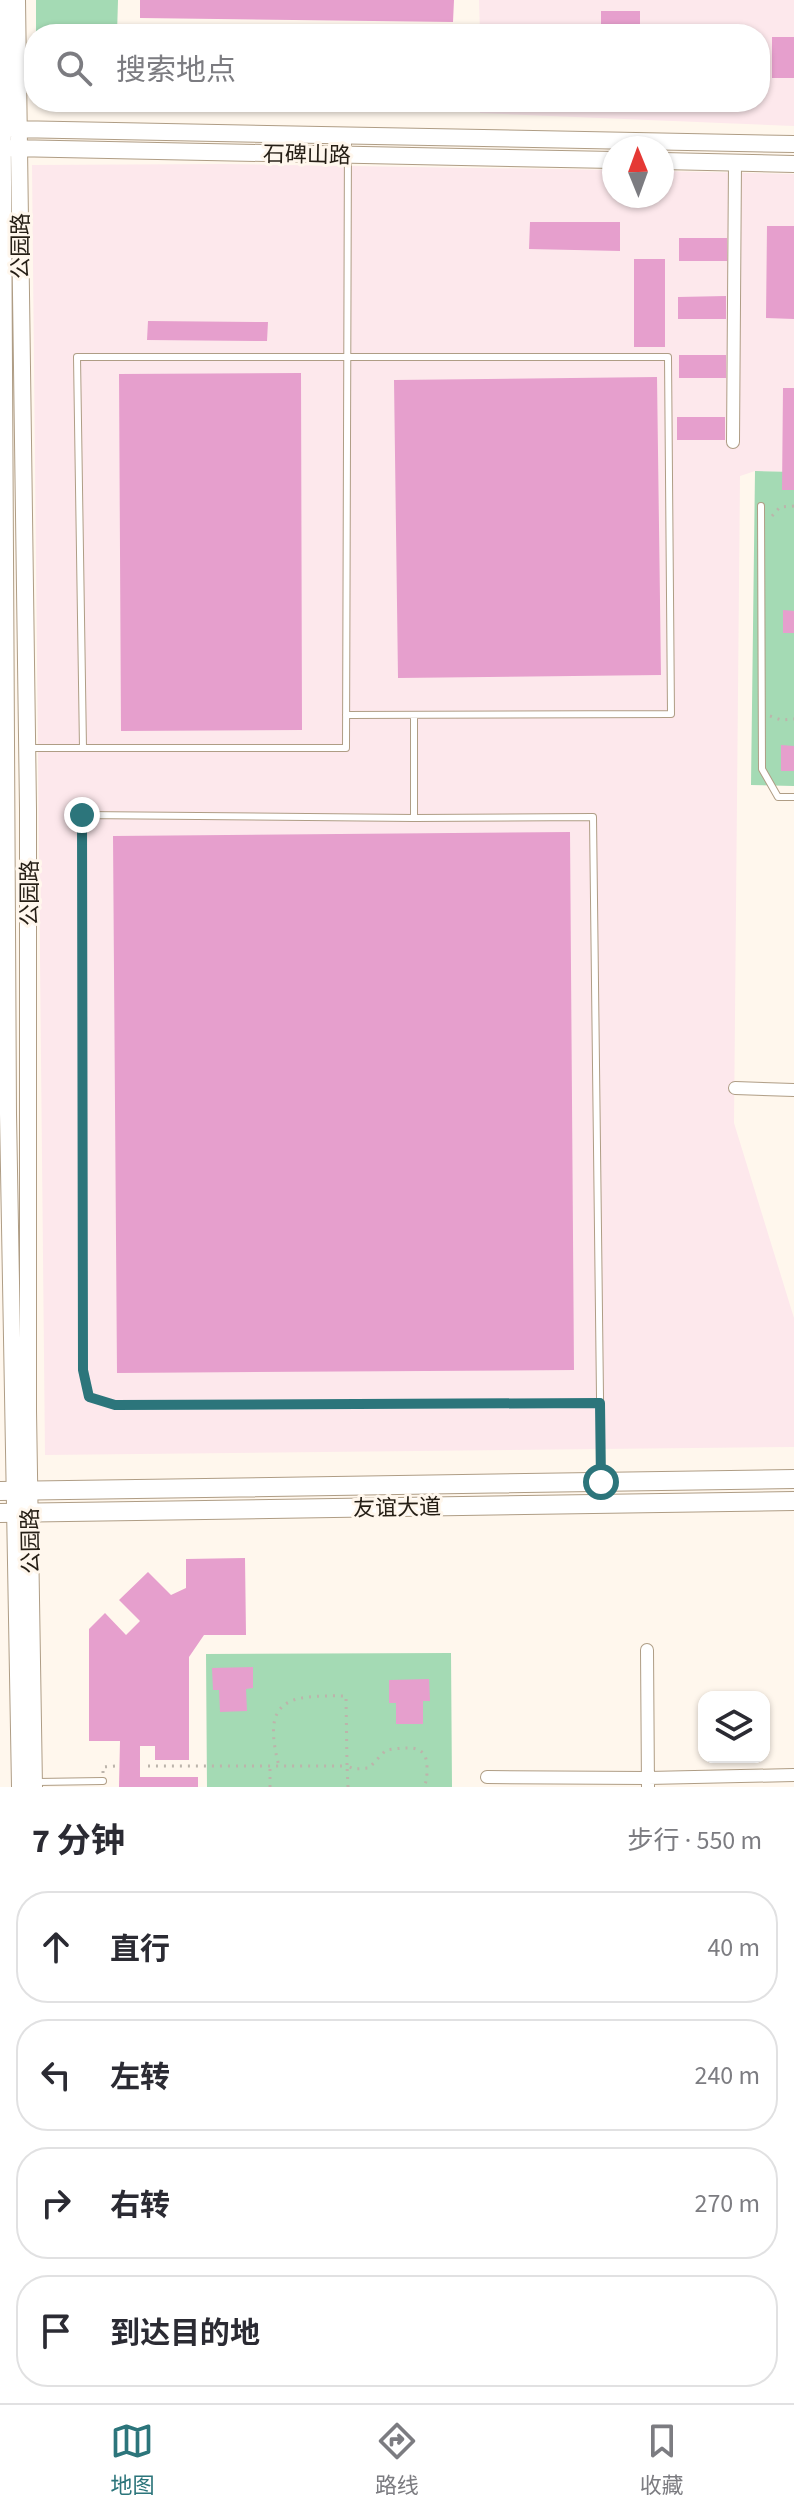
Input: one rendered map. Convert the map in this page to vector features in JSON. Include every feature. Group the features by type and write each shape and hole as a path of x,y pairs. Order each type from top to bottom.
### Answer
{"main road":[{"name":"友谊大道","path":"15,1491 794,1479"},
{"name":"友谊大道","path":"15,1513 794,1501"}],"street":[{"path":"2,0 8,148 2,477 5,1254 15,1491"},
{"path":"7,129 17,0"},
{"path":"7,129 794,144"},
{"name":"石碑山路","path":"8,148 602,160"},
{"name":"公园路","path":"8,148 27,748 30,1000 15,1513 29,1785"},
{"path":"674,161 794,164"},
{"path":"733,442 735,163"},
{"path":"735,1088 794,1090"},
{"path":"647,1650 648,1783"},
{"path":"487,1777 648,1783 794,1775"}],"lane":[{"path":"27,748 346,748 348,136"},
{"path":"83,748 77,357 668,357 671,714 346,715"},
{"path":"761,506 762,769 778,797 794,797"},
{"path":"414,715 414,818"},
{"path":"600,1403 115,1405 89,1397 83,1370 82,815 593,817 601,1482"},
{"path":"29,1785 103,1781"}],"path":[{"path":"279,1766 274,1732 281,1705 296,1697 346,1696 348,1787"},
{"path":"148,1766 347,1766 354,1769 369,1768 386,1750 418,1748 424,1752 427,1761 424,1787"},
{"path":"270,1766 270,1787"}],"shaded area":[{"path":"479,0 794,0 794,126 480,113 770,112 770,24 480,24"},
{"path":"223,164 602,170 602,208 674,208 674,171 794,174 794,472 755,471 740,476 734,1123 794,1318 794,1447 45,1455 32,165"}],"green space":[{"path":"36,0 118,0 117,24 36,24"},
{"path":"755,471 794,472 794,786 751,785"},
{"path":"451,1653 452,1787 207,1787 206,1654"}],"building":[{"path":"140,0 454,0 453,22 140,18"},
{"path":"601,11 640,11 640,24 601,24"},
{"path":"772,37 794,37 794,78 772,78"},
{"path":"530,222 620,222 620,251 529,249"},
{"path":"767,226 794,226 794,319 766,318"},
{"path":"679,238 727,238 727,261 679,261"},
{"path":"634,259 665,259 665,347 634,347"},
{"path":"726,296 726,319 678,319 678,297"},
{"path":"148,321 268,322 267,341 147,340"},
{"path":"679,355 726,355 726,378 679,378"},
{"path":"301,373 302,730 121,731 119,374"},
{"path":"657,377 661,675 398,678 394,380"},
{"path":"783,388 794,388 794,490 782,490"},
{"path":"677,417 725,417 725,440 677,440"},
{"path":"783,610 794,611 794,633 783,633"},
{"path":"781,745 794,746 794,771 781,771"},
{"path":"570,832 574,1370 117,1373 113,836"},
{"path":"245,1558 246,1635 204,1635 189,1657 189,1760 155,1760 155,1746 140,1746 140,1777 198,1777 198,1787 119,1787 120,1741 89,1741 89,1629 105,1613 126,1635 140,1621 119,1600 148,1572 171,1595 186,1588 186,1559"},
{"path":"253,1667 253,1688 246,1689 247,1711 220,1712 219,1690 213,1690 212,1668"},
{"path":"429,1679 430,1701 423,1701 423,1724 396,1724 396,1703 389,1703 389,1680"}],"route":[{"path":"82,815 83,1370 89,1397 115,1405 600,1403 601,1482"}]}
